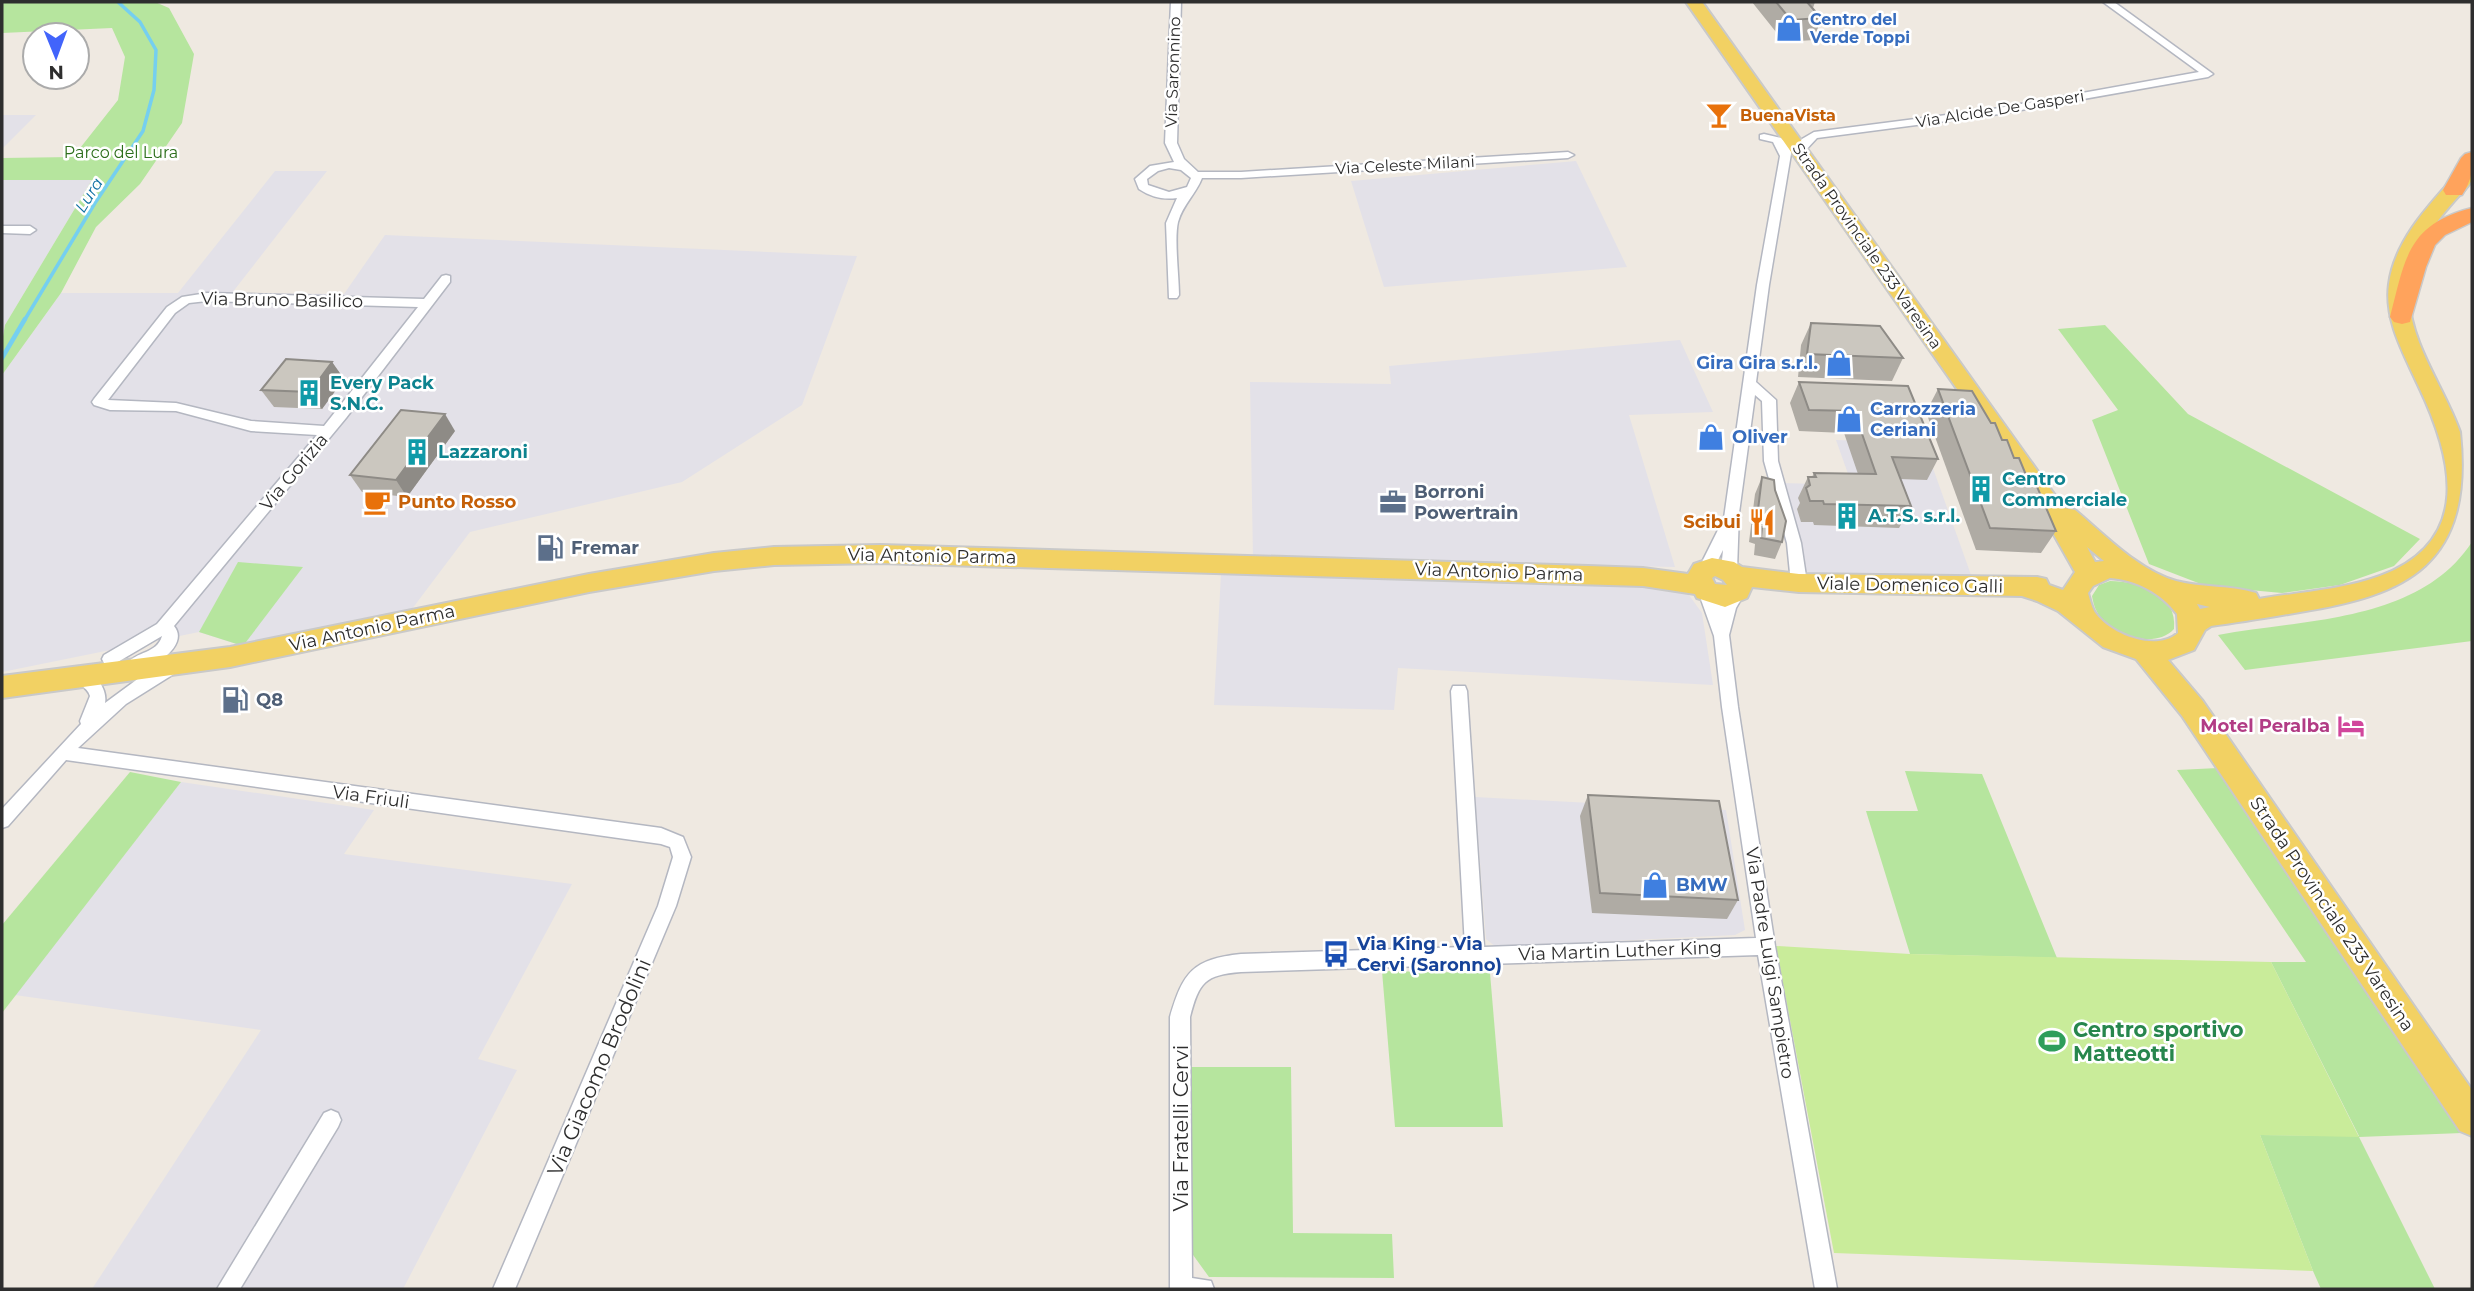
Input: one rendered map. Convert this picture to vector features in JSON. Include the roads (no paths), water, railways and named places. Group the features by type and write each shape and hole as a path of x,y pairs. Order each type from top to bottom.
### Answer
{"highway":[{"path":"2454,190 2472,158"},
{"path":"2402,317 2414,263 2429,238 2449,223 2472,215"}],"main road":[{"name":"Strada Provinciale 233 Varesina","path":"1694,2 1791,147 2040,490 2073,542 2085,577"},
{"path":"2291,604 2215,598 2169,589 2134,572 2114,569 2085,577 2075,592 2077,606 2082,615 2114,641 2145,651 2164,651 2186,636 2205,617 2291,604 2361,593 2390,583 2416,571 2446,541 2461,498 2452,439 2402,317 2399,288 2406,256 2428,221 2472,169"},
{"name":"Strada Provinciale 233 Varesina","path":"2040,490 2074,524 2134,572"},
{"name":"Via Antonio Parma","path":"2,676 166,649 230,657 601,580 714,562 774,556 880,554 1643,577 1722,582"},
{"name":"Viale Domenico Galli","path":"1722,582 2022,587 2085,577"},
{"name":"Viale Domenico Galli","path":"2022,587 2062,601 2082,615"},
{"path":"2169,589 2189,612 2186,636"},
{"name":"Strada Provinciale 233 Varesina","path":"2186,636 2192,708"},
{"name":"Via Antonio Parma","path":"2,687 80,676 166,649"},
{"name":"Strada Provinciale 233 Varesina","path":"2145,651 2192,708 2472,1119"}],"street":[{"name":"Via Saronnino","path":"1176,2 1171,143 1179,161 1192,172"},
{"name":"Via Alcide De Gasperi","path":"1791,147 1814,135 1993,112 2208,74 2108,2"},
{"path":"1764,137 1791,147"},
{"name":"Via Saronnino","path":"1151,169 1171,143"},
{"name":"Via Padre Luigi Sampietro","path":"1791,147 1763,285 1722,582 1713,605 1722,636 1766,946 1826,1289"},
{"name":"Via Celeste Milani","path":"1241,175 1568,155"},
{"path":"1172,223 1153,193 1141,184 1141,178 1151,169 1166,165 1192,172 1241,175"},
{"path":"1173,295 1172,223 1188,191 1196,183 1192,172"},
{"path":"1153,193 1170,196 1241,175"},
{"path":"2,229 30,230"},
{"name":"Via Gorizia","path":"2,821 86,727 125,694 166,649 328,431 446,279"},
{"name":"Via Bruno Basilico","path":"328,431 251,426 176,407 110,406 99,402 171,310 186,300 207,297 428,303"},
{"path":"1751,384 1769,400 1771,461 1794,543 1799,583"},
{"name":"Via Padre Luigi Sampietro","path":"1722,636 1728,607 1722,582 1732,513"},
{"name":"Via Gorizia","path":"80,676 93,684 98,691 98,701 86,727"},
{"path":"1459,691 1475,955"},
{"name":"Via Friuli","path":"63,753 661,836 677,842"},
{"name":"Via Giacomo Brodolini","path":"504,1289 667,906 682,857 677,842"},
{"name":"Via Martin Luther King","path":"1199,972 1219,964 1766,946"},
{"name":"Via Fratelli Cervi","path":"1181,1289 1180,1017 1187,991 1199,972"},
{"path":"228,1289 331,1120"},
{"path":"1181,1289 1203,1289"}],"waterway":[{"name":"Lura","path":"24,321 95,203 143,131 154,90 156,50 140,22 118,2"},
{"name":"Lura","path":"2,358 25,319"}],"place":[{"name":"Centro del Verde Toppi","path":"1789,28"},
{"name":"BuenaVista","path":"1719,115"},
{"name":"Gira Gira s.r.l.","path":"1839,363"},
{"name":"Every Pack S.N.C.","path":"309,393"},
{"name":"Carrozzeria Ceriani","path":"1849,419"},
{"name":"Oliver","path":"1711,437"},
{"name":"Lazzaroni","path":"417,452"},
{"name":"Centro Commerciale","path":"1981,489"},
{"name":"Punto Rosso","path":"377,502"},
{"name":"Borroni Powertrain","path":"1393,502"},
{"name":"A.T.S. s.r.l.","path":"1847,516"},
{"name":"Scibui","path":"1762,522"},
{"name":"Fremar","path":"550,548"},
{"name":"Q8","path":"235,700"},
{"name":"Motel Peralba","path":"2351,726"},
{"name":"BMW","path":"1655,885"},
{"name":"Via King - Via Cervi (Saronno)","path":"1336,954"},
{"name":"Centro sportivo Matteotti","path":"2052,1041"}],"park label":[{"name":"Parco del Lura","path":"121,152"}]}
